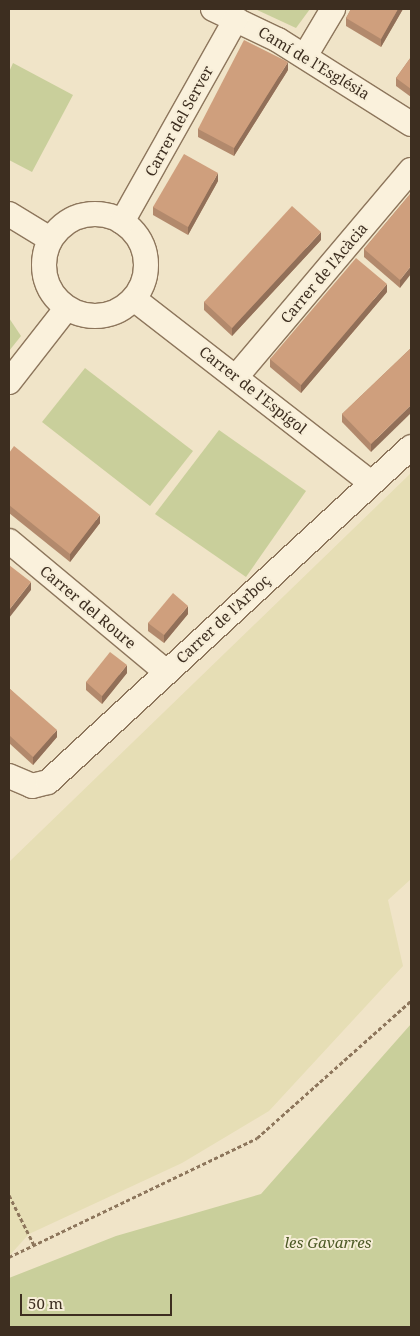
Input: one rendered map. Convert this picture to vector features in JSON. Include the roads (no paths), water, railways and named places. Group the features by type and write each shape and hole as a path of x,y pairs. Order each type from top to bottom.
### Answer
{"street":[{"name":"Camí de l'Església","path":"213,9 236,19 305,56 411,124"},
{"path":"305,56 333,9"},
{"name":"Carrer del Server","path":"122,222 236,19"},
{"name":"Carrer de l'Acàcia","path":"236,376 411,170"},
{"path":"9,214 50,239"},
{"path":"86,214 100,214 122,222 142,242 147,264 145,282 134,299 116,313 91,318 66,309 50,292 43,270 50,239 69,220 86,214"},
{"name":"Carrer de l'Espígol","path":"134,299 236,376 371,483"},
{"path":"9,382 66,309"},
{"name":"Carrer de l'Arboç","path":"9,776 32,786 48,782 411,446"},
{"name":"Carrer del Roure","path":"9,541 166,672"}],"park label":[{"name":"les Gavarres","path":"328,1243"}]}
